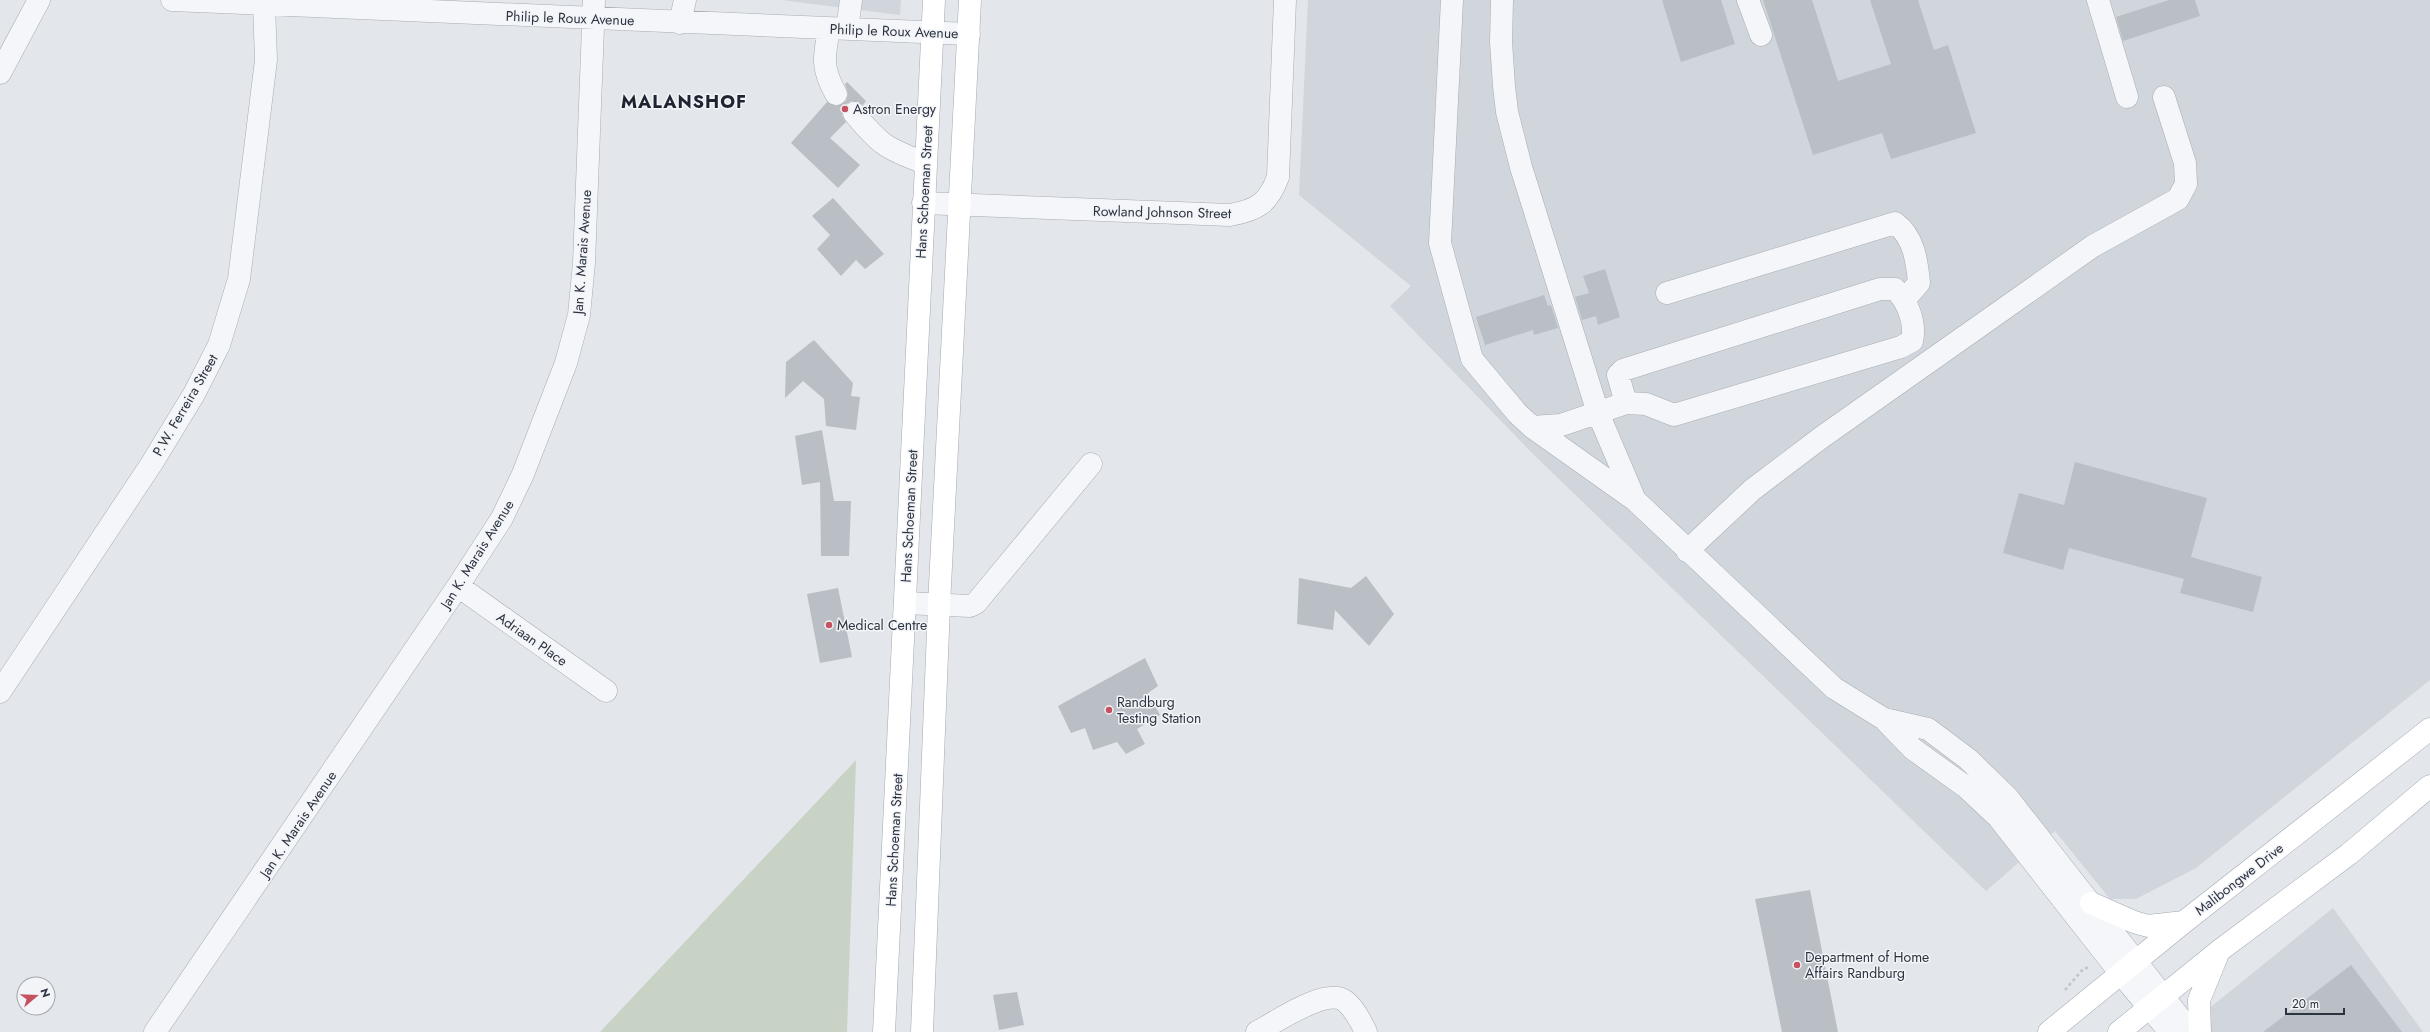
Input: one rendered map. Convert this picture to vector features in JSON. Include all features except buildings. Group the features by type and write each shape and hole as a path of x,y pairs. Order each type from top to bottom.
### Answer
{"main road":[{"name":"Hans Schoeman Street","path":"884,1032 934,0"},
{"path":"922,1032 939,605 970,0"},
{"name":"Malibongwe Drive","path":"2049,1032 2184,922 2430,729"},
{"path":"2119,1032 2158,1002 2219,951 2349,854 2430,786"},
{"path":"2090,903 2134,922 2148,926 2184,922"},
{"path":"2200,1032 2199,1000 2219,951"}],"street":[{"path":"0,73 40,0"},
{"name":"Philip le Roux Avenue","path":"172,0 264,5 594,10 680,23 969,34"},
{"path":"680,23 685,0"},
{"path":"836,94 828,80 824,64 851,0"},
{"name":"Rowland Johnson Street","path":"923,204 1230,215 1251,211 1266,201 1278,177 1285,0"},
{"path":"1452,0 1440,243 1472,358 1517,414 1532,427 1635,500 1687,551 1834,688 1884,719 1913,749 1966,787 1998,817 2158,1002 2191,1032"},
{"path":"1502,0 1501,42 1507,112 1521,167 1598,413 1635,500"},
{"path":"1748,0 1761,35"},
{"path":"2098,0 2127,97"},
{"name":"P.W. Ferreira Street","path":"0,692 152,462 194,394 219,345 239,279 266,60 264,5"},
{"name":"Jan K. Marais Avenue","path":"155,1032 458,586 502,518 523,474 566,363 579,315 584,263 594,10"},
{"path":"1687,551 1752,490 1822,437 2093,246 2178,199 2186,184 2185,163 2164,97"},
{"path":"854,114 874,136 889,149 925,163"},
{"path":"1667,293 1895,222 1904,230 1917,261 1919,283 1905,299"},
{"path":"1532,427 1561,425 1626,403 1646,404 1674,415 1901,347 1912,341 1914,332 1905,299 1895,289 1880,289 1623,370 1618,375 1626,403"},
{"path":"905,603 970,606 982,598 1091,464"},
{"name":"Adriaan Place","path":"458,586 606,690"},
{"path":"1884,719 1928,729 1968,759 2008,798 2090,903 2129,968"},
{"path":"1257,1032 1315,1001 1331,997 1345,1001 1355,1012 1366,1032"},
{"path":"2158,1002 2170,1032"}],"path":[{"path":"2061,994 2084,968 2089,968"}],"shaded area":[{"path":"782,0 901,0 900,15"},
{"path":"1308,0 2430,0 2430,680 2196,868 2136,899 2110,899 2055,831 1986,891 1532,453 1390,306 1411,286 1299,195"},
{"path":"2333,908 2423,1032 2180,1032"}],"green space":[{"path":"856,760 847,1032 600,1032"}],"place":[{"name":"Astron Energy","path":"845,109"},
{"name":"Medical Centre","path":"829,625"},
{"name":"Randburg Testing Station","path":"1109,710"},
{"name":"Department of Home Affairs Randburg","path":"1797,965"}],"district":[{"name":"MALANSHOF","path":"684,102"}]}
